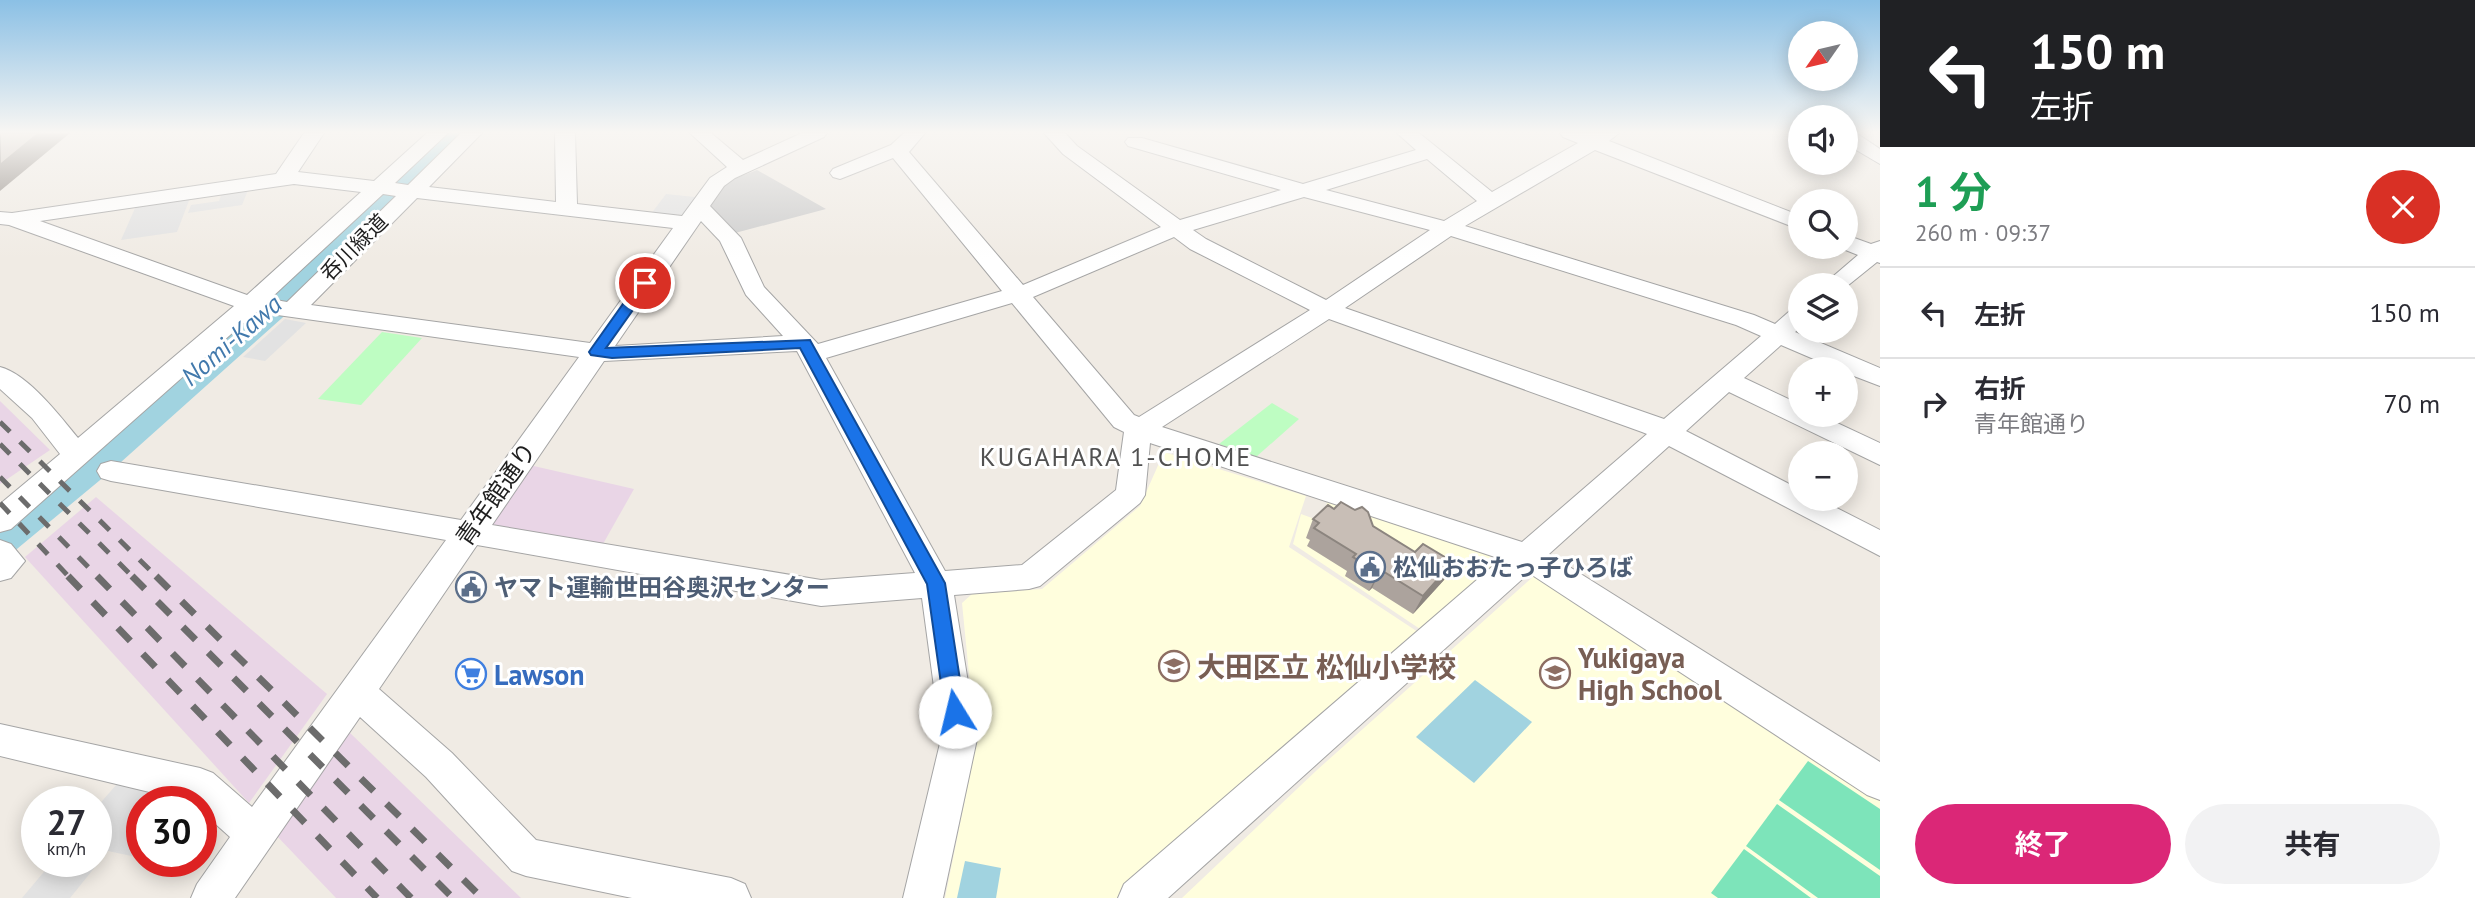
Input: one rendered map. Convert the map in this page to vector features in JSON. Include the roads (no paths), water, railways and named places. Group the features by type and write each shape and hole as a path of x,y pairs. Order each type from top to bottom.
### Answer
{"street":[{"path":"283,179 286,175"},
{"path":"0,521 251,304 396,189 407,175"},
{"name":"呑川緑道","path":"294,307 396,189 415,175"},
{"path":"566,175 567,210"},
{"name":"青年館通り","path":"211,898 719,180 730,175"},
{"path":"920,175 923,182 1119,416 1138,430 1526,555 1880,783"},
{"path":"1103,175 1198,244 1327,310 1667,432 1880,544"},
{"path":"1256,175 1788,323"},
{"path":"6,219 251,304 294,307 612,354 808,349 1017,294 1177,229 1354,175"},
{"path":"1458,175 1491,202"},
{"path":"1138,430 1327,310 1449,228 1538,175"},
{"path":"1686,175 1788,219"},
{"path":"6,219 283,179 396,189 567,210 694,215 730,238 754,290 808,349 936,583 959,739 923,898"},
{"path":"1858,246 1878,252"},
{"path":"1851,273 1878,252"},
{"path":"1138,898 1788,326"},
{"path":"1822,343 1880,378"},
{"path":"0,375 42,412 78,456"},
{"path":"1726,380 1880,455"},
{"path":"111,471 821,593 1029,577 1130,495 1138,430"},
{"path":"357,692 439,765 526,857 732,898"},
{"path":"0,740 200,785 256,835"}],"water":[{"name":"Nomi-Kawa","path":"401,175 424,175 291,310 111,471 0,563 0,533 253,311"},
{"path":"1475,680 1532,722 1474,783 1416,737"},
{"path":"965,861 1001,868 996,898 957,898"}],"railway":[{"path":"0,422 158,578"},
{"path":"0,444 132,576"},
{"path":"0,477 99,578"},
{"path":"0,503 70,578"},
{"path":"68,576 377,898"},
{"path":"97,576 411,898"},
{"path":"132,576 453,898"},
{"path":"156,576 482,898"}],"place":[{"name":"松仙おおたっ子ひろば","path":"1370,567"},
{"name":"ヤマト運輸世田谷奥沢センター","path":"471,587"},
{"name":"大田区立 松仙小学校","path":"1174,666"},
{"name":"Yukigaya High School","path":"1555,673"},
{"name":"Lawson","path":"471,674"}],"district":[{"name":"KUGAHARA 1-CHOME","path":"1116,456"}]}
